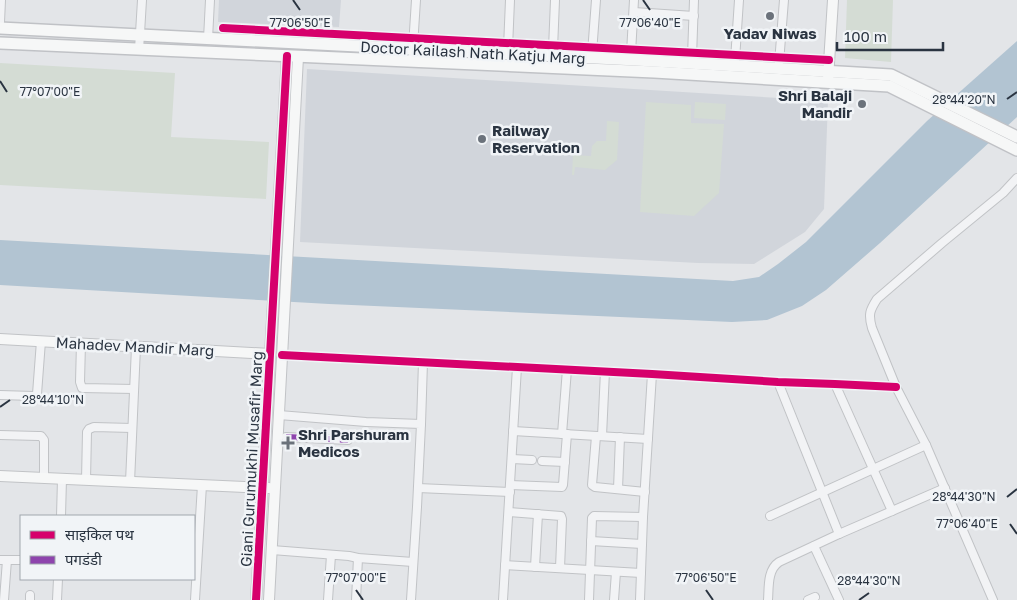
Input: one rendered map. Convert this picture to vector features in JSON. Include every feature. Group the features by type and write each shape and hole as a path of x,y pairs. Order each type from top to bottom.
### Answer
{"main road":[{"name":"Doctor Kailash Nath Katju Marg","path":"0,28 208,39 413,44 779,63 829,71 890,86 931,107 1012,139"},
{"name":"Doctor Kailash Nath Katju Marg","path":"0,43 654,72 829,71 891,75 941,99 1012,139"},
{"path":"1012,139 1017,150"}],"street":[{"path":"0,22 1,0"},
{"path":"139,50 142,0"},
{"path":"208,39 210,0"},
{"path":"412,62 416,0"},
{"path":"508,49 510,0"},
{"path":"553,51 556,0"},
{"path":"592,53 596,0"},
{"path":"631,55 634,0"},
{"path":"692,58 694,0"},
{"path":"735,61 739,0"},
{"path":"779,63 784,0"},
{"path":"829,71 833,0"},
{"path":"634,12 694,16"},
{"path":"223,28 413,44"},
{"name":"Giani Gurumukhi Musafir Marg","path":"256,600 277,241 292,57"},
{"name":"Giani Gurumukhi Musafir Marg","path":"269,600 288,243 292,57"},
{"path":"993,600 926,446 896,387 869,318 871,309 877,299 1017,178"},
{"name":"Mahadev Mandir Marg","path":"0,339 270,354"},
{"path":"0,395 34,396 37,394 41,341"},
{"path":"81,344 80,382 82,388 134,390"},
{"path":"130,482 136,346"},
{"path":"282,355 896,387"},
{"path":"411,600 423,362"},
{"path":"503,600 517,367"},
{"path":"418,488 510,489 564,485 567,370"},
{"path":"605,371 592,484 595,487 646,492"},
{"path":"640,600 652,374"},
{"path":"778,382 839,534"},
{"path":"835,384 892,511"},
{"path":"279,415 421,424"},
{"path":"86,480 87,432 89,429 132,428"},
{"path":"513,431 648,439"},
{"path":"0,435 38,436 43,438 44,478"},
{"path":"286,437 348,440"},
{"path":"618,489 620,437"},
{"path":"770,516 926,446"},
{"path":"512,459 532,460"},
{"path":"542,460 565,462"},
{"path":"0,476 275,488"},
{"path":"61,515 62,479"},
{"path":"195,600 202,485"},
{"path":"768,600 771,573 775,565 839,534 945,488"},
{"path":"508,512 559,516 562,518 560,568"},
{"path":"535,567 538,514"},
{"path":"589,600 592,518 594,516 643,517"},
{"path":"590,541 642,544"},
{"path":"814,546 839,600"},
{"path":"272,550 413,562"},
{"path":"328,600 331,555"},
{"path":"356,600 358,558"},
{"path":"4,600 3,560 20,560"},
{"path":"505,565 641,573"},
{"path":"614,600 616,572"},
{"path":"57,600 58,580"}],"shaded area":[{"path":"219,0 341,0 339,27 218,22"},
{"path":"847,0 893,0 891,62 845,58"},
{"path":"0,63 175,73 171,137 269,142 266,199 0,185"},
{"path":"307,69 828,101 824,209 805,232 754,264 698,263 300,242"},
{"path":"646,102 691,105 691,123 724,124 719,193 694,216 640,212"},
{"path":"695,102 726,104 725,120 694,118"},
{"path":"607,121 619,122 617,160 605,170 575,167 574,175 572,175 573,155 591,156 592,146 597,141 606,141"}],"water":[{"path":"1017,41 1017,117 826,290 802,306 767,320 732,322 329,304 0,285 0,240 733,281 759,277 806,242 927,121"}],"marked path":[{"path":"286,437 348,440"}],"cycle path":[{"path":"223,28 829,60"},
{"path":"256,600 287,56"},
{"path":"282,355 896,387"}],"place":[{"name":"Yadav Niwas","path":"770,16"},
{"name":"Shri Balaji Mandir","path":"862,104"},
{"name":"Railway Reservation","path":"482,139"},
{"name":"Shri Parshuram Medicos","path":"288,443"}]}
